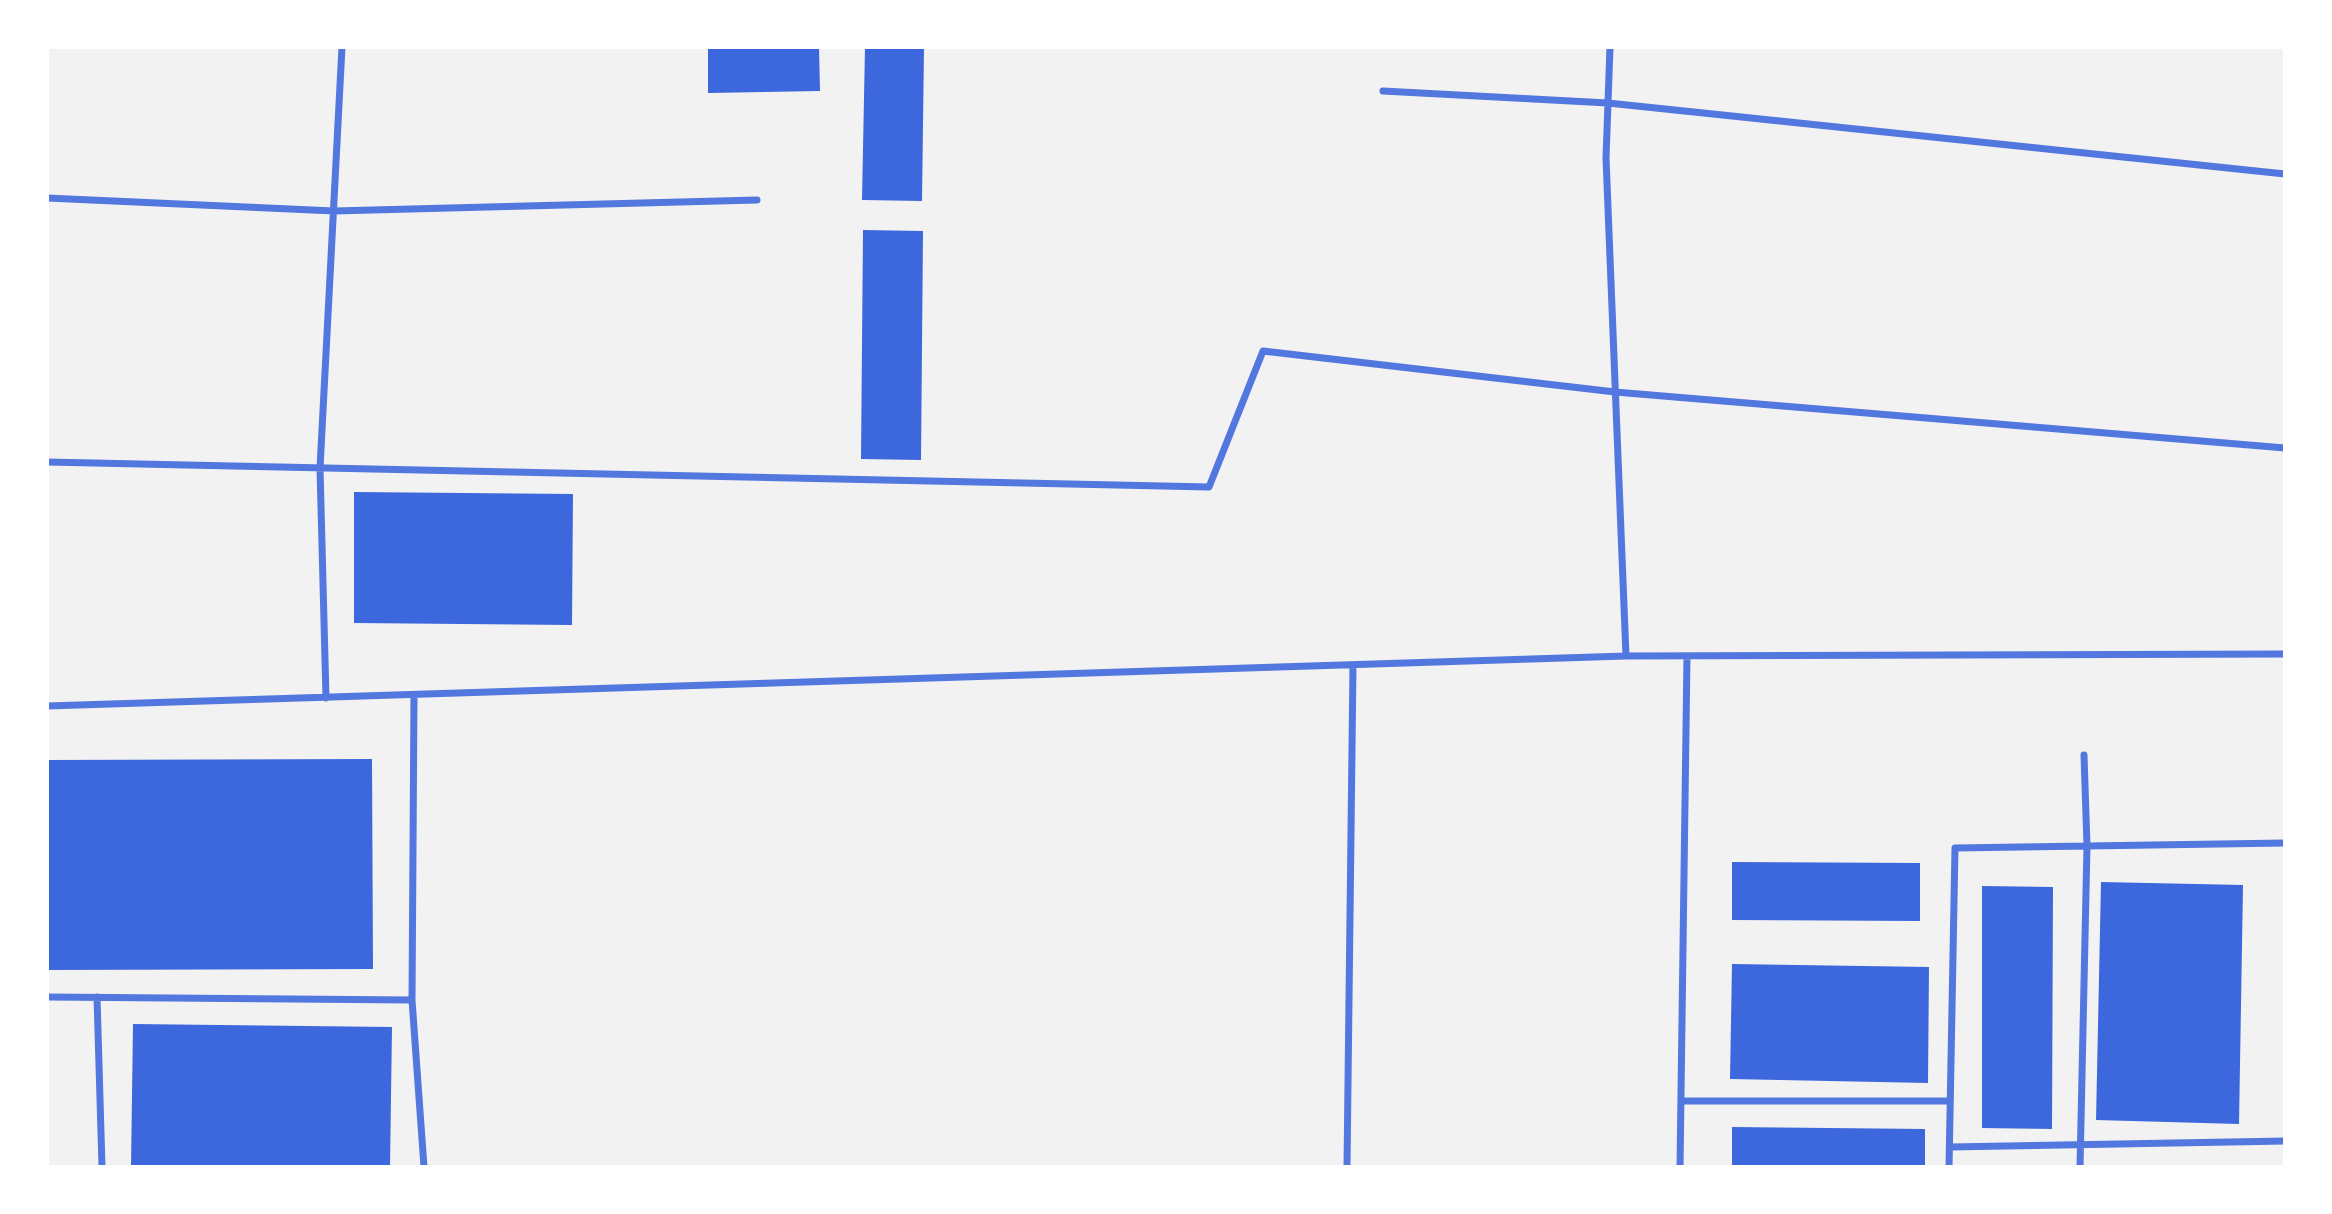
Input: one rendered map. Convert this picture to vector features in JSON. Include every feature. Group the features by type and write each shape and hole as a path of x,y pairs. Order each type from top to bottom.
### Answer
{"street":[{"path":"326,698 320,468 342,47"},
{"path":"1610,47 1606,158 1626,656"},
{"path":"1383,91 1608,103 2285,174"},
{"path":"47,198 334,211 757,200"},
{"path":"47,462 1209,487 1263,351 1615,392 2285,448"},
{"path":"47,706 1626,656 2285,654"},
{"path":"1680,1167 1687,656"},
{"path":"1347,1167 1353,665"},
{"path":"414,695 412,1000 424,1167"},
{"path":"2080,1167 2087,846 2084,754"},
{"path":"1950,1167 1955,848 2285,843"},
{"path":"47,997 412,1000"},
{"path":"97,998 102,1167"},
{"path":"1681,1101 1950,1101"},
{"path":"1950,1147 2285,1141"}],"building":[{"path":"708,47 819,47 820,91 708,93"},
{"path":"865,47 924,47 922,201 862,200"},
{"path":"863,230 923,231 921,460 861,459"},
{"path":"354,492 573,494 572,625 354,623"},
{"path":"372,759 373,969 47,970 47,760"},
{"path":"1732,862 1920,863 1920,921 1732,920"},
{"path":"2101,882 2243,885 2239,1124 2096,1120"},
{"path":"1982,886 2053,887 2052,1129 1982,1128"},
{"path":"1732,964 1929,967 1928,1083 1730,1079"},
{"path":"133,1024 392,1027 390,1167 131,1167"},
{"path":"1732,1127 1925,1129 1925,1167 1732,1167"}]}
